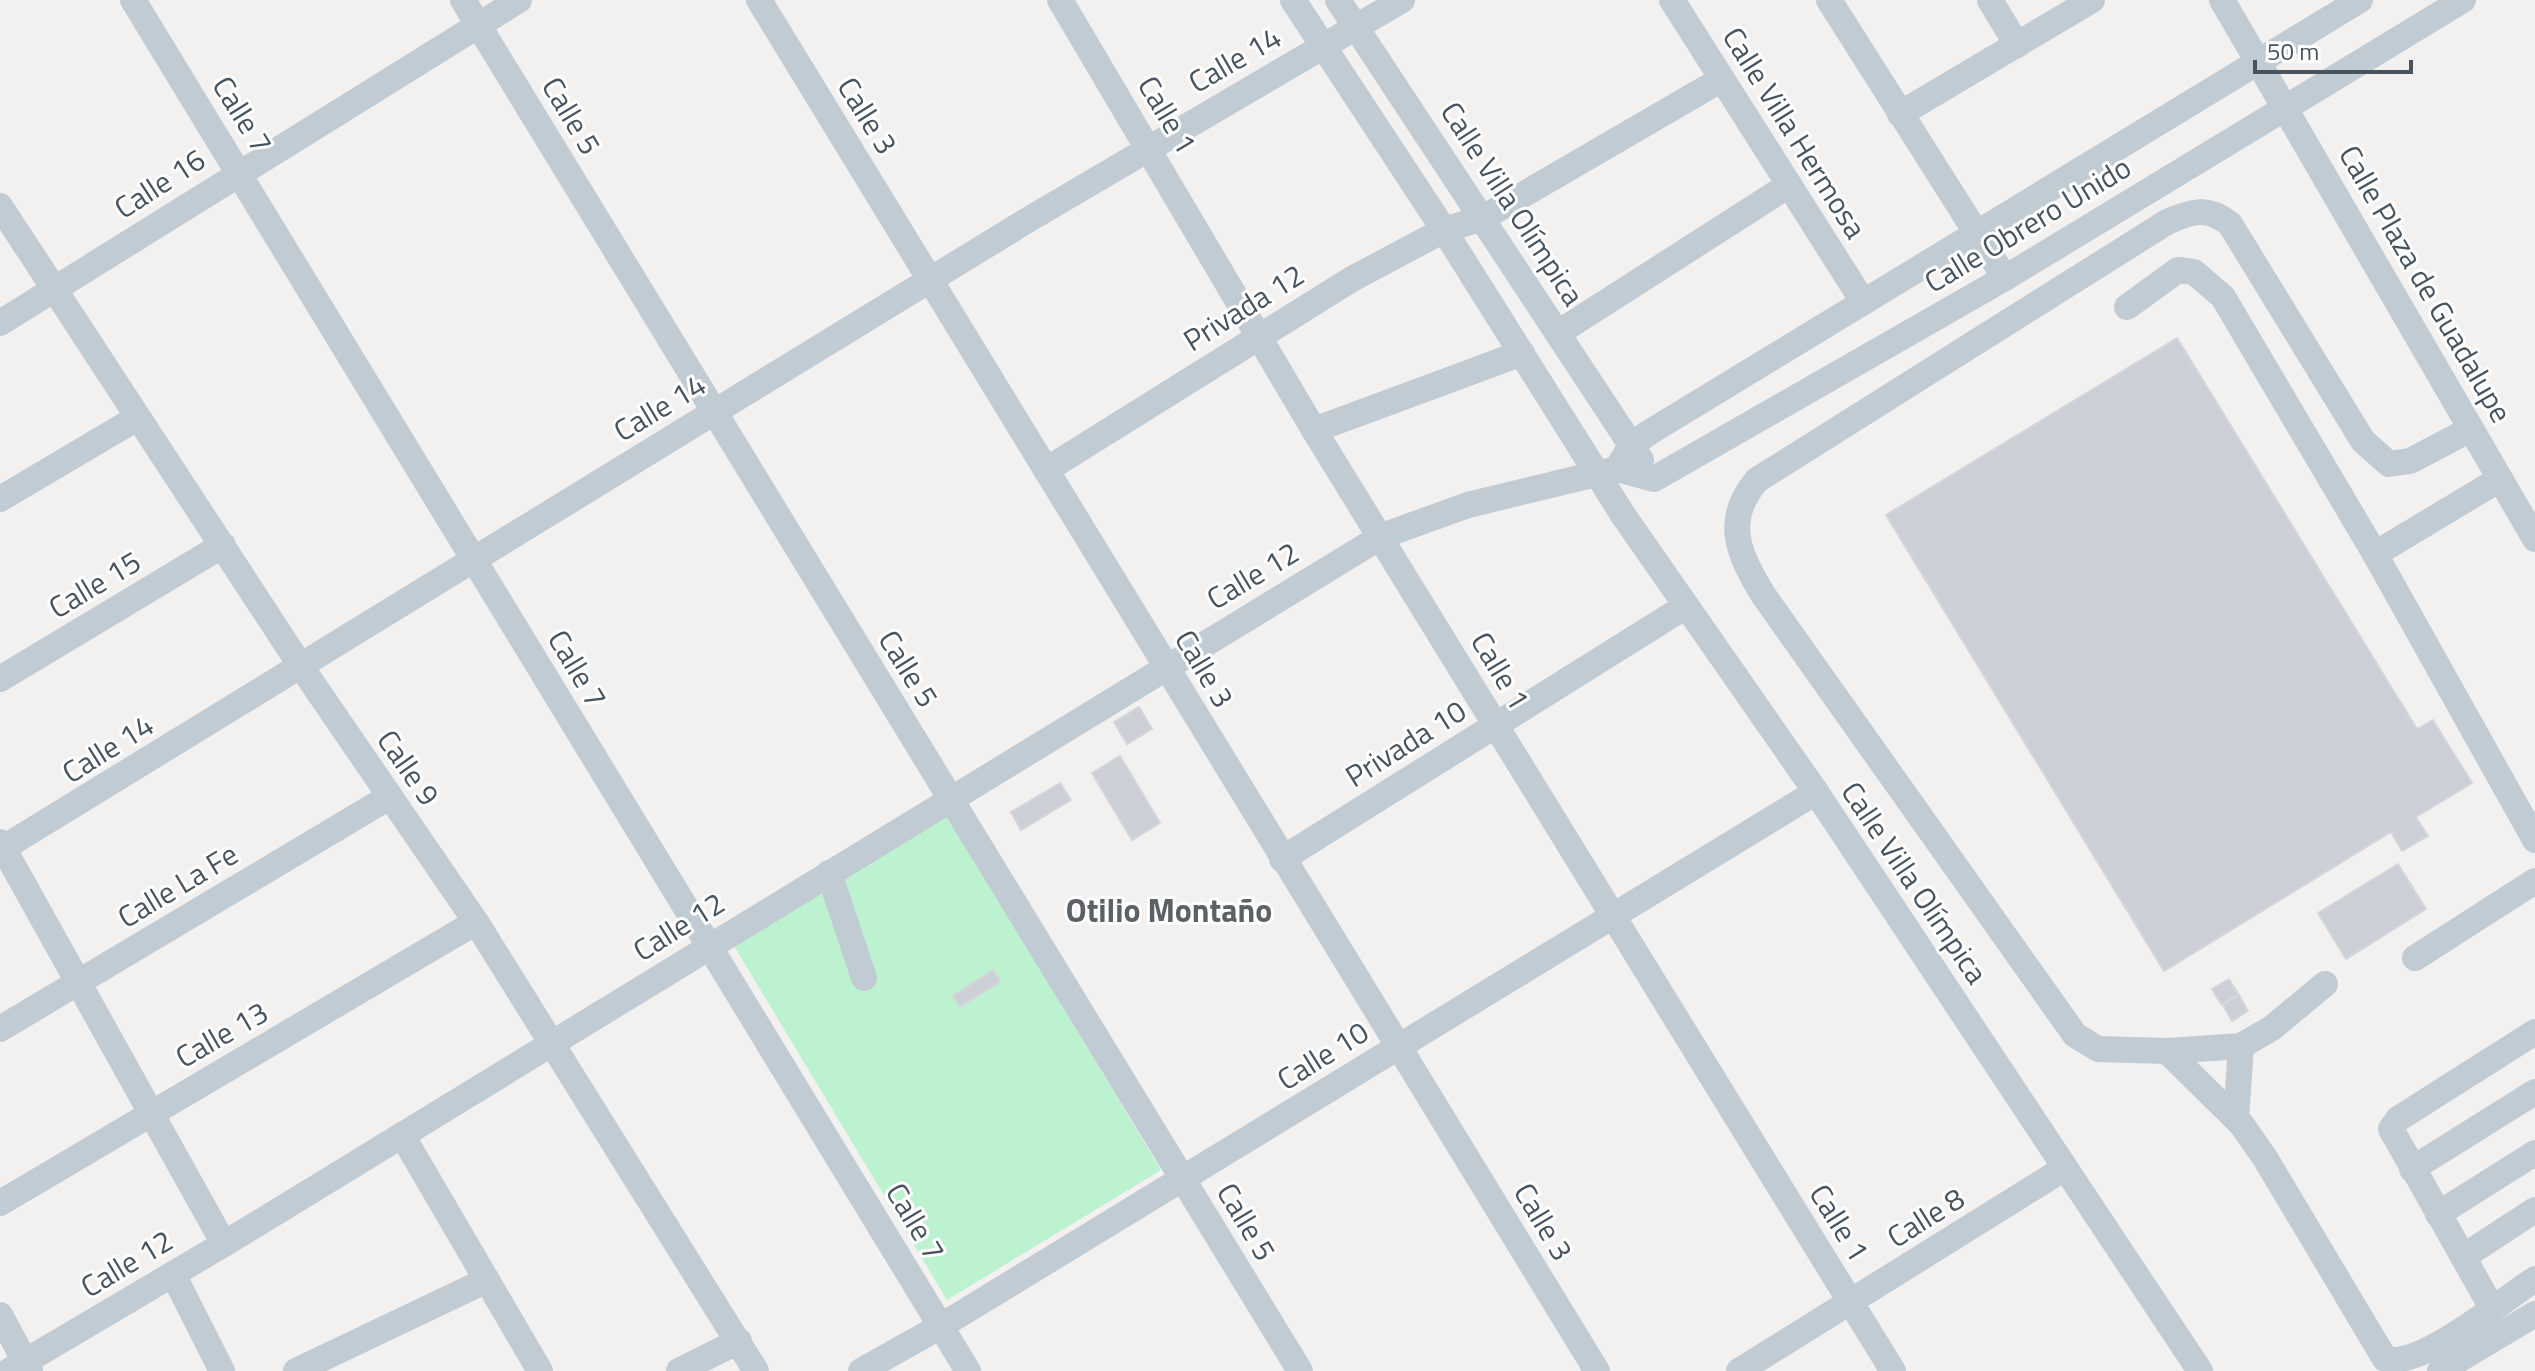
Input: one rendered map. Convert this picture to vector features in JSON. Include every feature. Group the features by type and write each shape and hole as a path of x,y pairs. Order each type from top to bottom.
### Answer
{"street":[{"name":"Calle 7","path":"133,0 968,1371"},
{"name":"Calle 5","path":"463,0 1300,1371"},
{"name":"Calle 16","path":"0,323 519,0"},
{"name":"Calle 3","path":"759,0 1597,1371"},
{"name":"Calle 1","path":"1060,0 1150,147 1314,430 1893,1371"},
{"name":"Calle Villa Olímpica","path":"1293,0 1522,353 1607,472 1686,606 1816,792 2200,1371"},
{"name":"Calle Villa Olímpica","path":"1338,0 1654,479"},
{"name":"Calle 14","path":"1,847 302,668 472,559 1150,147 1402,0"},
{"name":"Calle Villa Hermosa","path":"1672,0 1862,300"},
{"path":"1829,0 2005,278"},
{"path":"1990,0 2017,45"},
{"path":"1900,114 2092,0"},
{"name":"Calle Plaza de Guadalupe","path":"2222,0 2535,539"},
{"name":"Calle Obrero Unido","path":"1631,445 1862,300 2360,0"},
{"name":"Calle Obrero Unido","path":"1654,479 2005,278 2463,0"},
{"name":"Privada 12","path":"1046,470 1352,279 1444,230 1483,218 1722,79"},
{"path":"1558,333 1789,185"},
{"name":"Calle 9","path":"0,206 302,668 476,922 756,1371"},
{"path":"2325,984 2272,1028 2241,1046 2167,1051 2098,1049 2075,1035 1748,569 1736,515 1744,495 1757,480 2167,222 2203,210 2215,213 2230,224 2363,441 2380,458 2389,464 2410,461 2471,429"},
{"path":"2127,307 2178,270 2194,272 2209,281 2223,297 2375,554 2535,840"},
{"path":"1314,430 1522,353"},
{"path":"0,499 137,418"},
{"path":"1607,472 1631,445"},
{"path":"1382,536 1468,505 1607,472 1654,479"},
{"path":"2375,554 2500,479"},
{"name":"Calle 12","path":"22,1368 1382,536"},
{"name":"Calle 15","path":"0,679 223,545"},
{"name":"Privada 10","path":"1282,859 1686,606"},
{"name":"Calle 10","path":"861,1371 941,1326 1816,792"},
{"name":"Calle La Fe","path":"0,1029 389,797"},
{"path":"1,847 224,1244"},
{"path":"829,873 864,978"},
{"path":"2415,958 2535,881"},
{"name":"Calle 13","path":"0,1203 476,922"},
{"path":"2492,1308 2392,1133 2393,1124 2535,1032"},
{"path":"2236,1119 2241,1046"},
{"path":"2167,1051 2236,1119 2265,1158 2385,1359 2396,1363 2426,1351 2535,1279"},
{"path":"2412,1169 2535,1092"},
{"path":"402,1135 540,1371"},
{"path":"2438,1214 2535,1153"},
{"name":"Calle 8","path":"1739,1371 2065,1168"},
{"path":"2463,1257 2535,1210"},
{"path":"173,1274 222,1371"},
{"path":"296,1371 487,1280"},
{"path":"2440,1371 2535,1314"},
{"path":"0,1315 22,1368"},
{"path":"679,1371 739,1341"}],"green space":[{"path":"945,812 1161,1170 947,1300 731,941"}],"building":[{"path":"2177,338 2417,729 2433,720 2472,783 2416,817 2428,836 2402,851 2391,832 2164,971 1886,515"},
{"path":"1139,707 1152,729 1127,744 1114,722"},
{"path":"1120,756 1160,823 1132,840 1092,773"},
{"path":"1060,783 1071,800 1021,830 1011,812"},
{"path":"2398,864 2426,909 2346,959 2318,913"},
{"path":"993,970 1000,982 960,1007 953,996"},
{"path":"2229,979 2238,994 2221,1004 2212,989"},
{"path":"2239,995 2248,1011 2232,1021 2223,1005"}],"district":[{"name":"Otilio Montaño","path":"1169,911"}]}
